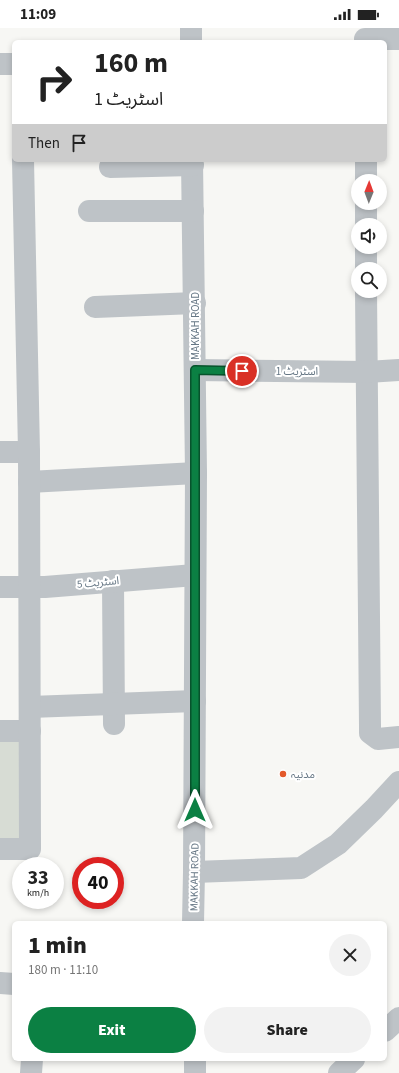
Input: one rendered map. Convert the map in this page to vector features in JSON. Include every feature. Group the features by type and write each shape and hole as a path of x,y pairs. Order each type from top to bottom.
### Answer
{"street":[{"path":"191,28 191,40"},
{"path":"365,36 399,39"},
{"path":"0,64 12,64"},
{"path":"0,849 30,850 29,452 23,162"},
{"path":"366,162 366,174"},
{"path":"110,167 193,163"},
{"name":"MAKKAH ROAD","path":"193,163 196,473 193,921"},
{"path":"89,211 193,211"},
{"path":"366,298 370,733 378,739 399,737"},
{"path":"95,307 195,303"},
{"name":"اسٹریٹ 1","path":"195,370 367,372 399,370"},
{"path":"0,452 29,452"},
{"path":"29,482 196,473"},
{"name":"اسٹریٹ 5","path":"0,587 29,587 195,575"},
{"path":"113,581 114,714"},
{"path":"30,707 114,714 195,702"},
{"path":"0,731 30,731"},
{"path":"194,872 301,868 338,844 399,782"},
{"path":"0,983 12,984"},
{"path":"387,1029 399,1018"},
{"path":"31,1073 32,1061"},
{"path":"195,1061 195,1073"},
{"path":"339,1073 352,1061"}],"shaded area":[{"path":"0,731 30,731 30,849 0,849"}],"place":[{"name":"مدنیہ","path":"283,774"}],"route":[{"path":"195,810 195,370 242,371"}]}
